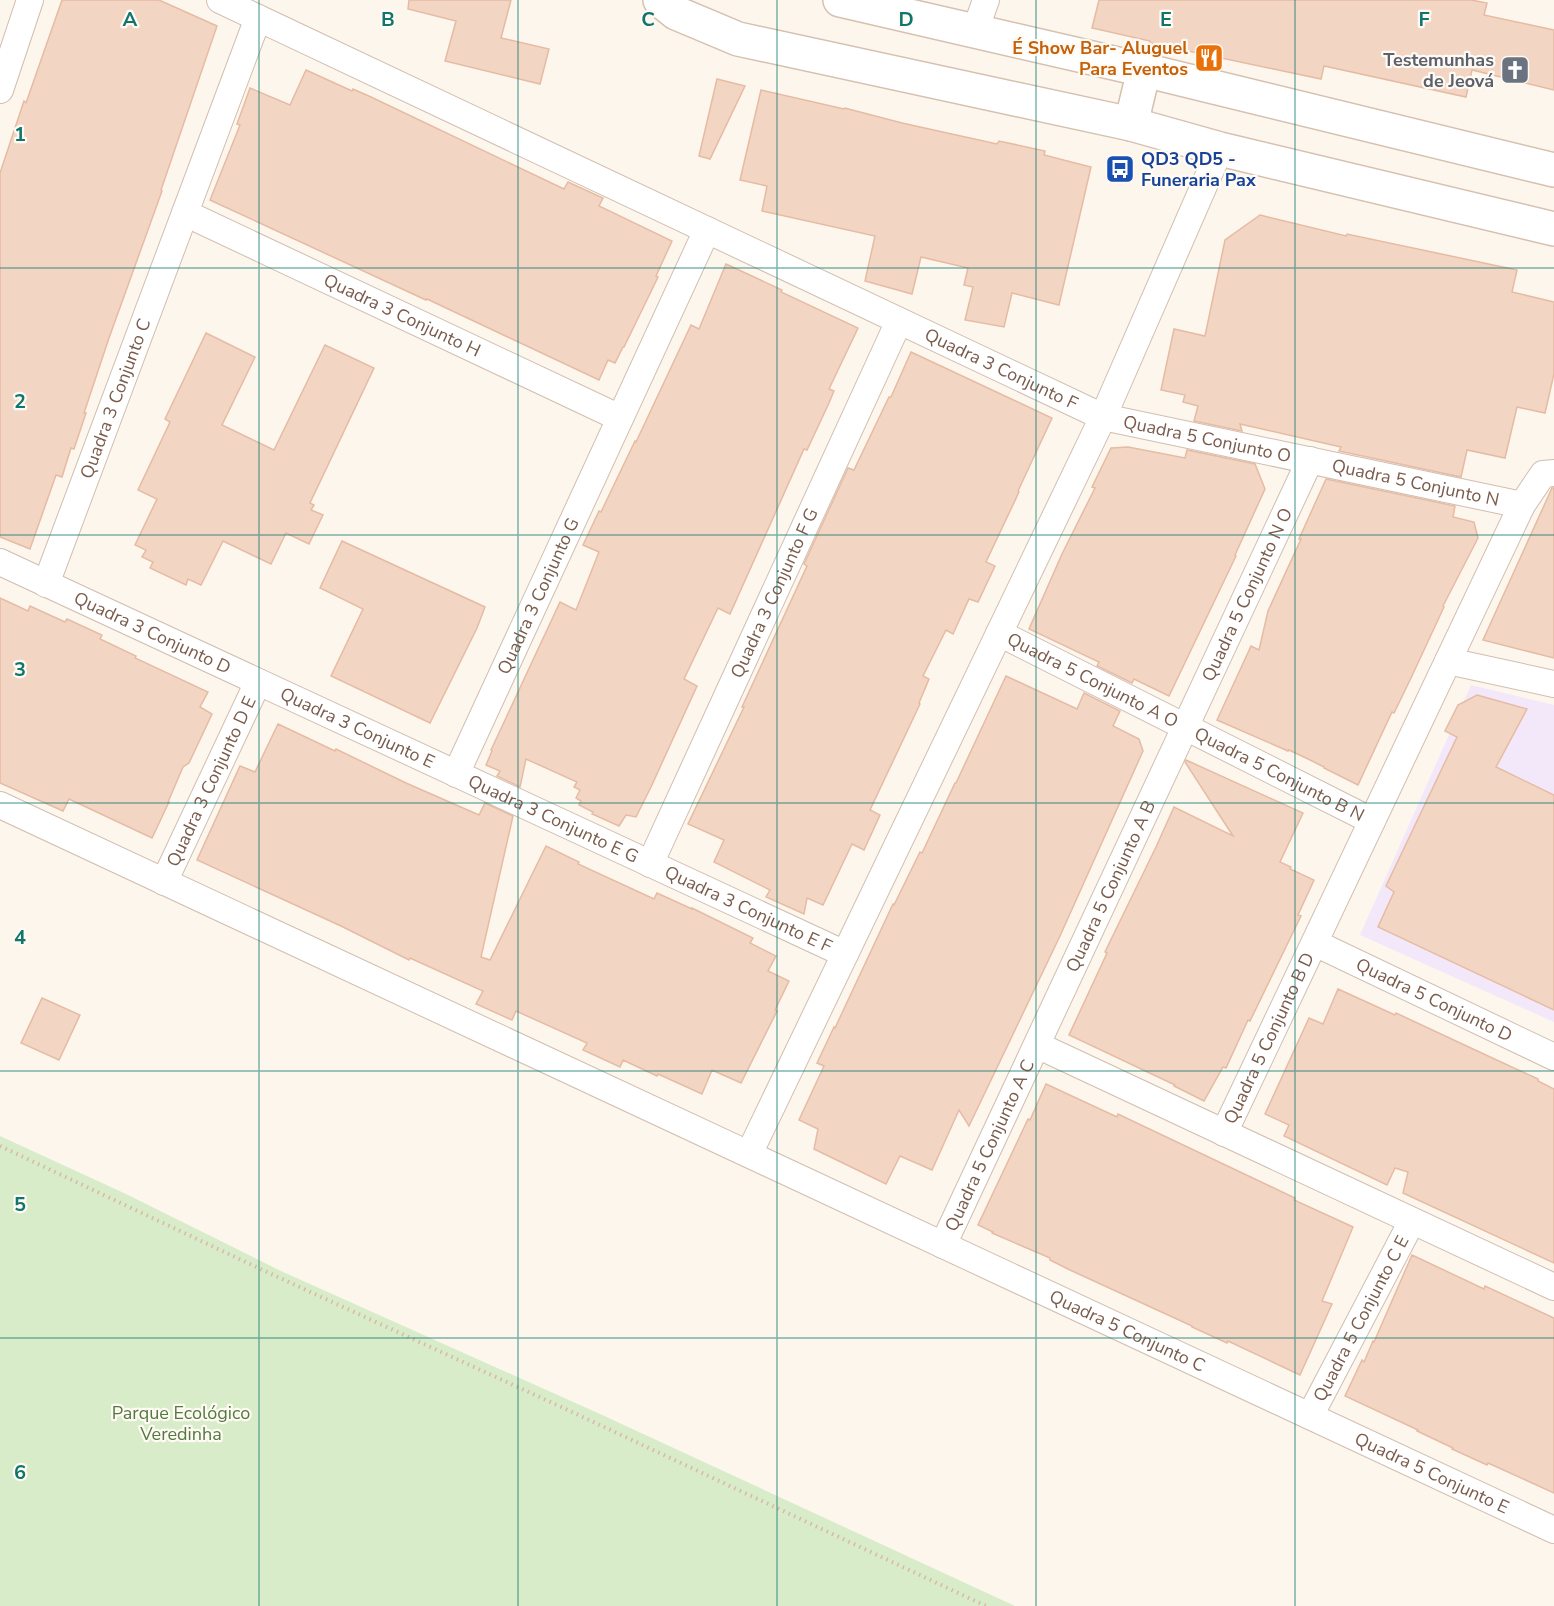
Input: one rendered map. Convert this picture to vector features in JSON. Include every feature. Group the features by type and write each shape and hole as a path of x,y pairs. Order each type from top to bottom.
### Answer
{"street":[{"path":"0,90 30,0"},
{"path":"220,0 899,321"},
{"path":"660,0 676,13 738,39 1131,124 1220,149 1554,229"},
{"path":"840,0 1144,70 1554,170"},
{"path":"975,31 986,0"},
{"name":"Quadra 3 Conjunto C","path":"46,584 258,18"},
{"path":"1131,124 1144,70"},
{"path":"749,1155 1103,417 1220,149"},
{"name":"Quadra 3 Conjunto H","path":"185,213 620,418"},
{"name":"Quadra 3 Conjunto G","path":"456,774 707,230"},
{"name":"Quadra 3 Conjunto F","path":"899,321 1103,417"},
{"name":"Quadra 3 Conjunto F G","path":"650,864 899,321"},
{"name":"Quadra 5 Conjunto O","path":"1103,417 1310,460"},
{"name":"Quadra 5 Conjunto N","path":"1310,460 1521,505"},
{"name":"Quadra 5 Conjunto N O","path":"1185,727 1310,460"},
{"path":"1372,821 1521,505 1543,474 1554,473"},
{"name":"Quadra 3 Conjunto D","path":"0,562 258,682"},
{"name":"Quadra 5 Conjunto A O","path":"999,633 1185,727"},
{"path":"1448,661 1554,684"},
{"name":"Quadra 3 Conjunto E","path":"258,682 456,774"},
{"name":"Quadra 3 Conjunto D E","path":"164,882 258,682"},
{"name":"Quadra 5 Conjunto B N","path":"1185,727 1372,821"},
{"name":"Quadra 5 Conjunto A B","path":"1037,1045 1185,727"},
{"name":"Quadra 3 Conjunto E G","path":"456,774 650,864"},
{"name":"Quadra 5 Conjunto C","path":"0,805 1310,1416"},
{"name":"Quadra 5 Conjunto B D","path":"1224,1133 1372,821"},
{"name":"Quadra 3 Conjunto E F","path":"650,864 845,954"},
{"name":"Quadra 5 Conjunto D","path":"1315,943 1554,1057"},
{"path":"1037,1045 1554,1287"},
{"name":"Quadra 5 Conjunto A C","path":"943,1245 1037,1045"},
{"name":"Quadra 5 Conjunto C E","path":"1310,1416 1412,1221"},
{"name":"Quadra 5 Conjunto E","path":"1310,1416 1554,1530"}],"path":[{"path":"0,1146 986,1606"}],"shaded area":[{"path":"1471,685 1554,705 1554,1022 1360,935"}],"green space":[{"name":"Parque Ecológico Veredinha","path":"0,1136 126,1194 281,1271 600,1414 1015,1606 0,1606"}],"building":[{"path":"62,0 159,0 217,26 162,191 109,338 74,449 71,448 62,477 56,475 30,549 0,537 0,173"},
{"path":"409,0 511,0 501,38 549,49 540,84 445,61 456,21 408,9"},
{"path":"1099,0 1471,0 1487,3 1484,15 1554,30 1554,90 1472,70 1466,97 1324,66 1321,79 1150,43 1150,41 1092,28"},
{"path":"306,70 371,97 564,189 568,182 603,198 599,206 672,241 656,276 658,277 624,347 615,363 608,360 599,380 210,200 240,125 237,124 250,88 290,105"},
{"path":"717,79 745,86 710,159 699,156"},
{"path":"761,90 997,144 999,141 1045,151 1044,155 1091,167 1059,305 1012,293 1004,327 965,320 973,287 964,285 968,268 921,257 912,294 865,281 875,236 762,211 767,186 740,180"},
{"path":"1260,215 1346,236 1347,234 1517,270 1512,292 1554,302 1554,374 1545,413 1517,407 1505,458 1467,450 1461,477 1339,451 1341,447 1240,424 1242,431 1194,421 1198,406 1183,402 1185,395 1161,390 1174,329 1205,336 1225,240"},
{"path":"726,264 858,328 829,389 834,391 829,403 807,450 804,449 730,614 718,608 684,679 697,686 651,787 636,817 626,815 619,826 592,814 593,812 579,805 581,801 576,798 580,790 574,787 577,782 526,759 520,787 497,776 500,771 486,765 560,602 576,610 599,552 583,545 636,442 691,325 699,329"},
{"path":"206,333 255,357 222,425 274,450 325,345 374,368 310,503 314,505 311,510 323,515 309,544 286,533 271,564 223,541 201,585 188,579 186,585 150,568 153,562 142,557 146,550 135,545 157,499 138,490 170,422 165,419"},
{"path":"911,352 1052,418 986,562 995,566 978,602 969,599 953,634 946,630 923,676 929,679 920,704 870,810 880,815 864,850 852,844 823,905 807,898 804,914 766,897 770,890 714,862 724,840 688,824 744,707 742,707 807,566 804,564 848,468 854,470"},
{"path":"1128,447 1185,458 1187,450 1255,464 1265,489 1236,556 1169,696 1134,679 1132,683 1097,666 1099,662 1029,629 1062,554 1095,488 1092,487 1111,448"},
{"path":"1326,479 1455,506 1453,517 1474,522 1478,538 1358,785 1289,750 1217,720 1251,646 1259,650 1268,611"},
{"path":"1552,488 1554,488 1554,658 1483,640"},
{"path":"342,541 485,607 430,723 331,676 363,609 320,588"},
{"path":"0,598 28,611 30,606 65,622 67,619 102,635 100,639 136,656 135,658 208,692 200,707 212,714 189,763 183,767 152,838 69,799 63,811 0,783"},
{"path":"1006,676 1077,709 1084,693 1120,711 1113,726 1139,739 1143,751 1060,936 969,1126 959,1110 932,1170 900,1156 886,1184 814,1149 818,1129 799,1120 824,1066 817,1063 893,904 920,852 922,853"},
{"path":"1477,695 1527,709 1496,767 1554,795 1554,1010 1378,927 1394,892 1386,886 1457,737 1445,731 1458,705"},
{"path":"278,724 479,815 485,803 513,816 481,957 490,960 546,846 579,862 578,864 654,899 657,893 753,938 750,943 776,956 768,971 789,981 775,1010 777,1011 741,1083 712,1070 702,1094 623,1060 620,1067 583,1050 587,1043 516,1011 512,1020 476,1004 483,991 410,958 409,960 197,860 240,766 255,772"},
{"path":"1186,760 1303,813 1280,862 1314,880 1298,915 1301,916 1250,1021 1248,1020 1226,1068 1223,1067 1204,1101 1069,1035 1107,953 1105,952 1174,807 1233,836 1185,762"},
{"path":"1338,989 1395,1015 1396,1013 1538,1079 1554,1089 1554,1263 1403,1193 1408,1172 1395,1168 1387,1185 1284,1136 1289,1125 1265,1114 1309,1018 1323,1024"},
{"path":"42,998 80,1015 59,1060 21,1043"},
{"path":"1046,1084 1117,1117 1118,1114 1353,1227 1322,1301 1332,1304 1300,1375 1228,1341 1227,1343 1192,1327 978,1225"},
{"path":"1412,1255 1484,1289 1485,1286 1554,1318 1554,1493 1452,1449 1418,1430 1345,1396 1362,1360 1364,1362 1374,1342"}],"place":[{"name":"É Show Bar- Aluguel Para Eventos","path":"1209,58"},
{"name":"Testemunhas de Jeová","path":"1515,70"},
{"name":"QD3 QD5 - Funeraria Pax","path":"1120,169"}]}
